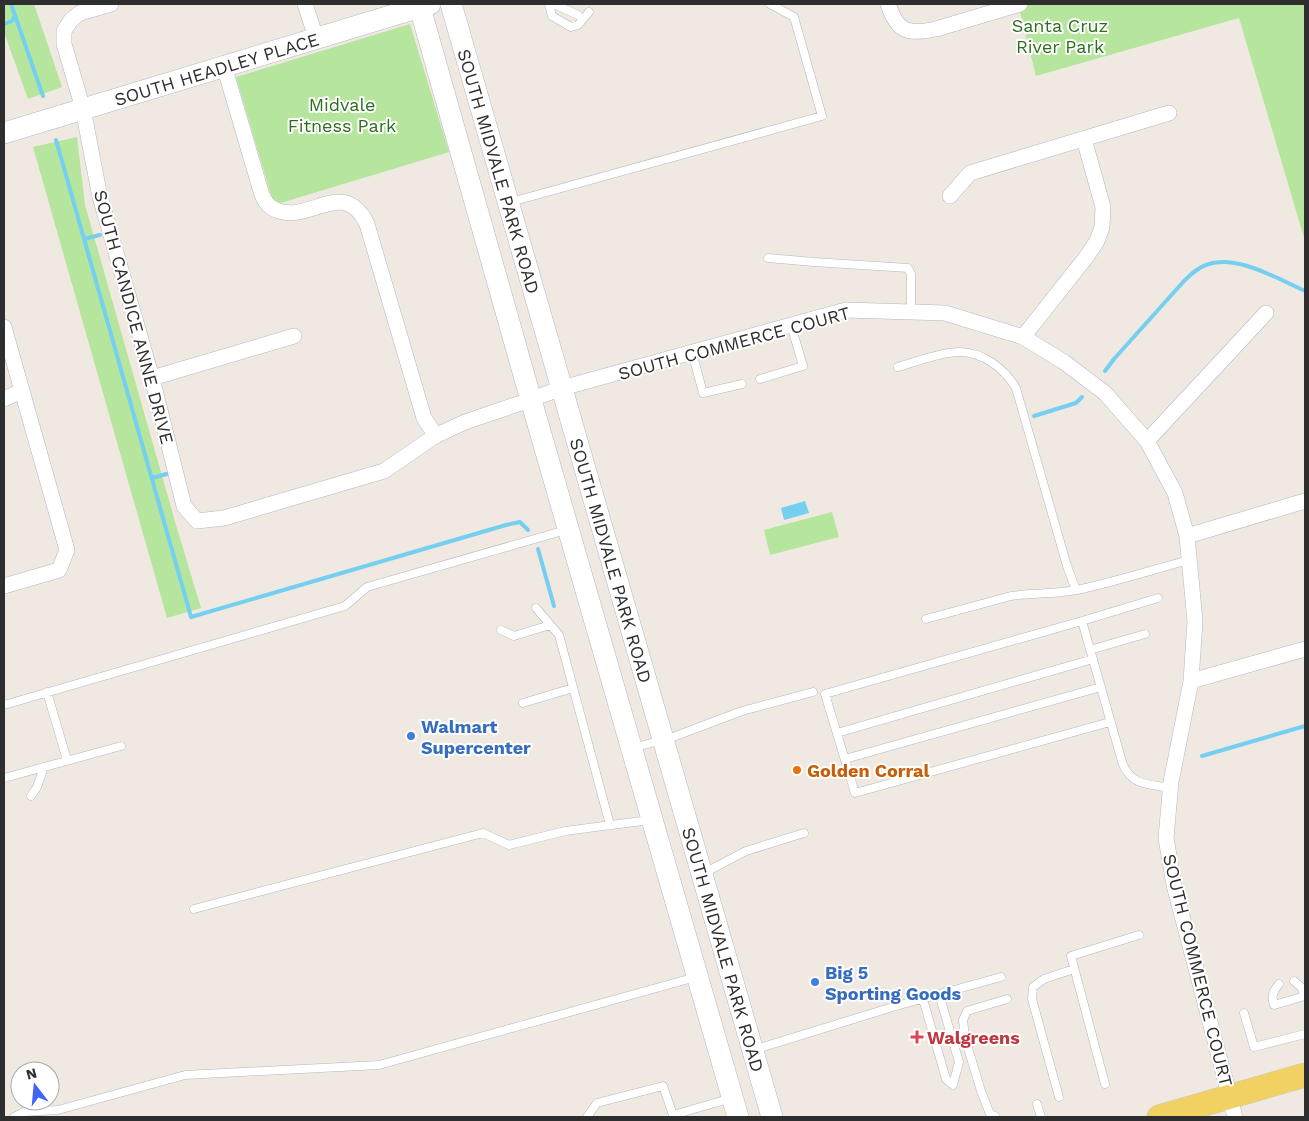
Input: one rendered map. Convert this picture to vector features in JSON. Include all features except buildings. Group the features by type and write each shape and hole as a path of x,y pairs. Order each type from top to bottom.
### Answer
{"main road":[{"name":"SOUTH MIDVALE PARK ROAD","path":"451,4 509,202 546,394 568,529 735,1108"},
{"name":"SOUTH HEADLEY PLACE","path":"4,132 423,5"},
{"name":"SOUTH MIDVALE PARK ROAD","path":"423,5 546,394 664,739 772,1117"},
{"path":"1159,1117 1232,1107 1305,1075"}],"street":[{"name":"SOUTH CANDICE ANNE DRIVE","path":"111,4 80,13 71,20 64,31 64,44 83,109 100,198 152,378 184,506 197,521"},
{"path":"305,4 316,38"},
{"path":"888,4 892,18 902,34 936,29 1020,4"},
{"path":"224,66 262,195 266,202 272,208 284,212 296,212 332,202 343,202 357,209 363,216 367,224 424,418 436,436"},
{"path":"950,196 970,172 1169,113"},
{"path":"1023,337 1087,256 1097,242 1102,227 1103,208 1084,139"},
{"name":"SOUTH COMMERCE COURT","path":"197,521 224,518 384,471 436,436 465,422 546,394 846,310 945,313 1023,337 1064,362 1105,393 1147,441 1175,493 1187,536 1195,621 1191,681 1170,788 1166,838 1174,885 1232,1107"},
{"path":"1147,441 1266,313"},
{"path":"4,327 67,550 59,570 4,586"},
{"path":"152,378 294,336"},
{"path":"4,399 21,391"},
{"path":"1187,536 1305,501"},
{"path":"1191,681 1305,650"}],"lane":[{"path":"549,4 552,16 572,27 578,25 589,12"},
{"path":"554,4 578,15"},
{"path":"509,202 822,116 794,17 770,4"},
{"path":"768,258 908,268 911,274 911,312"},
{"path":"760,379 803,366 791,325"},
{"path":"692,352 703,393 742,384"},
{"path":"898,366 959,352 980,356 998,366 1010,378 1016,388 1067,566 1076,590"},
{"path":"4,704 345,606 367,587 568,529"},
{"path":"926,619 1011,596 1076,590 1189,560"},
{"path":"1110,722 855,793 826,694 1158,598"},
{"path":"536,608 559,635 610,825"},
{"path":"1082,620 1110,722 1127,773 1135,781 1170,788"},
{"path":"501,630 514,636 550,625"},
{"path":"1090,650 1145,634"},
{"path":"837,733 1093,659"},
{"path":"845,759 1101,687"},
{"path":"522,703 573,688"},
{"path":"48,692 67,760"},
{"path":"632,749 742,711 813,692"},
{"path":"4,778 121,746"},
{"path":"31,796 37,787 44,767"},
{"path":"194,909 483,833 509,844 566,831 652,820"},
{"path":"702,873 746,851 804,833"},
{"path":"1105,1084 1071,956 1140,935"},
{"path":"1059,1097 1032,999 1033,987 1044,979 1074,969"},
{"path":"14,1117 24,1112 58,1110 185,1075 378,1064 698,976"},
{"path":"753,1050 1001,977"},
{"path":"1279,984 1272,995 1274,1005 1305,996 1301,987 1294,982"},
{"path":"923,999 946,1079 953,1085 959,1062 939,994"},
{"path":"995,1116 990,1114 981,1091 966,1038 963,1020 967,1011 1007,999"},
{"path":"1244,1013 1254,1047 1305,1034"},
{"path":"587,1117 597,1103 663,1086 673,1115 735,1108"},
{"path":"1037,1104 1041,1117"}],"green space":[{"path":"4,4 34,4 62,87 28,99 4,32"},
{"name":"Santa Cruz River Park","path":"1018,4 1305,4 1305,241 1239,18 1036,76"},
{"name":"Midvale Fitness Park","path":"410,24 449,152 274,205 236,77"},
{"path":"77,137 85,205 201,608 167,618 33,147"},
{"path":"832,512 839,537 770,555 764,530"}],"water":[{"path":"805,501 809,513 784,520 781,508"}],"waterway":[{"path":"11,4 43,96"},
{"path":"4,24 12,21 15,16"},
{"path":"56,140 191,617 506,525 520,522 528,530"},
{"path":"84,239 100,235"},
{"path":"1105,371 1184,281 1203,266 1217,262 1243,265 1269,274 1305,291"},
{"path":"1034,416 1076,403 1082,397"},
{"path":"152,478 170,473"},
{"path":"538,549 554,606"},
{"path":"1202,756 1305,726"}],"place":[{"name":"Walmart Supercenter","path":"411,736"},
{"name":"Golden Corral","path":"797,770"},
{"name":"Big 5 Sporting Goods","path":"815,982"},
{"name":"Walgreens","path":"917,1037"}]}
